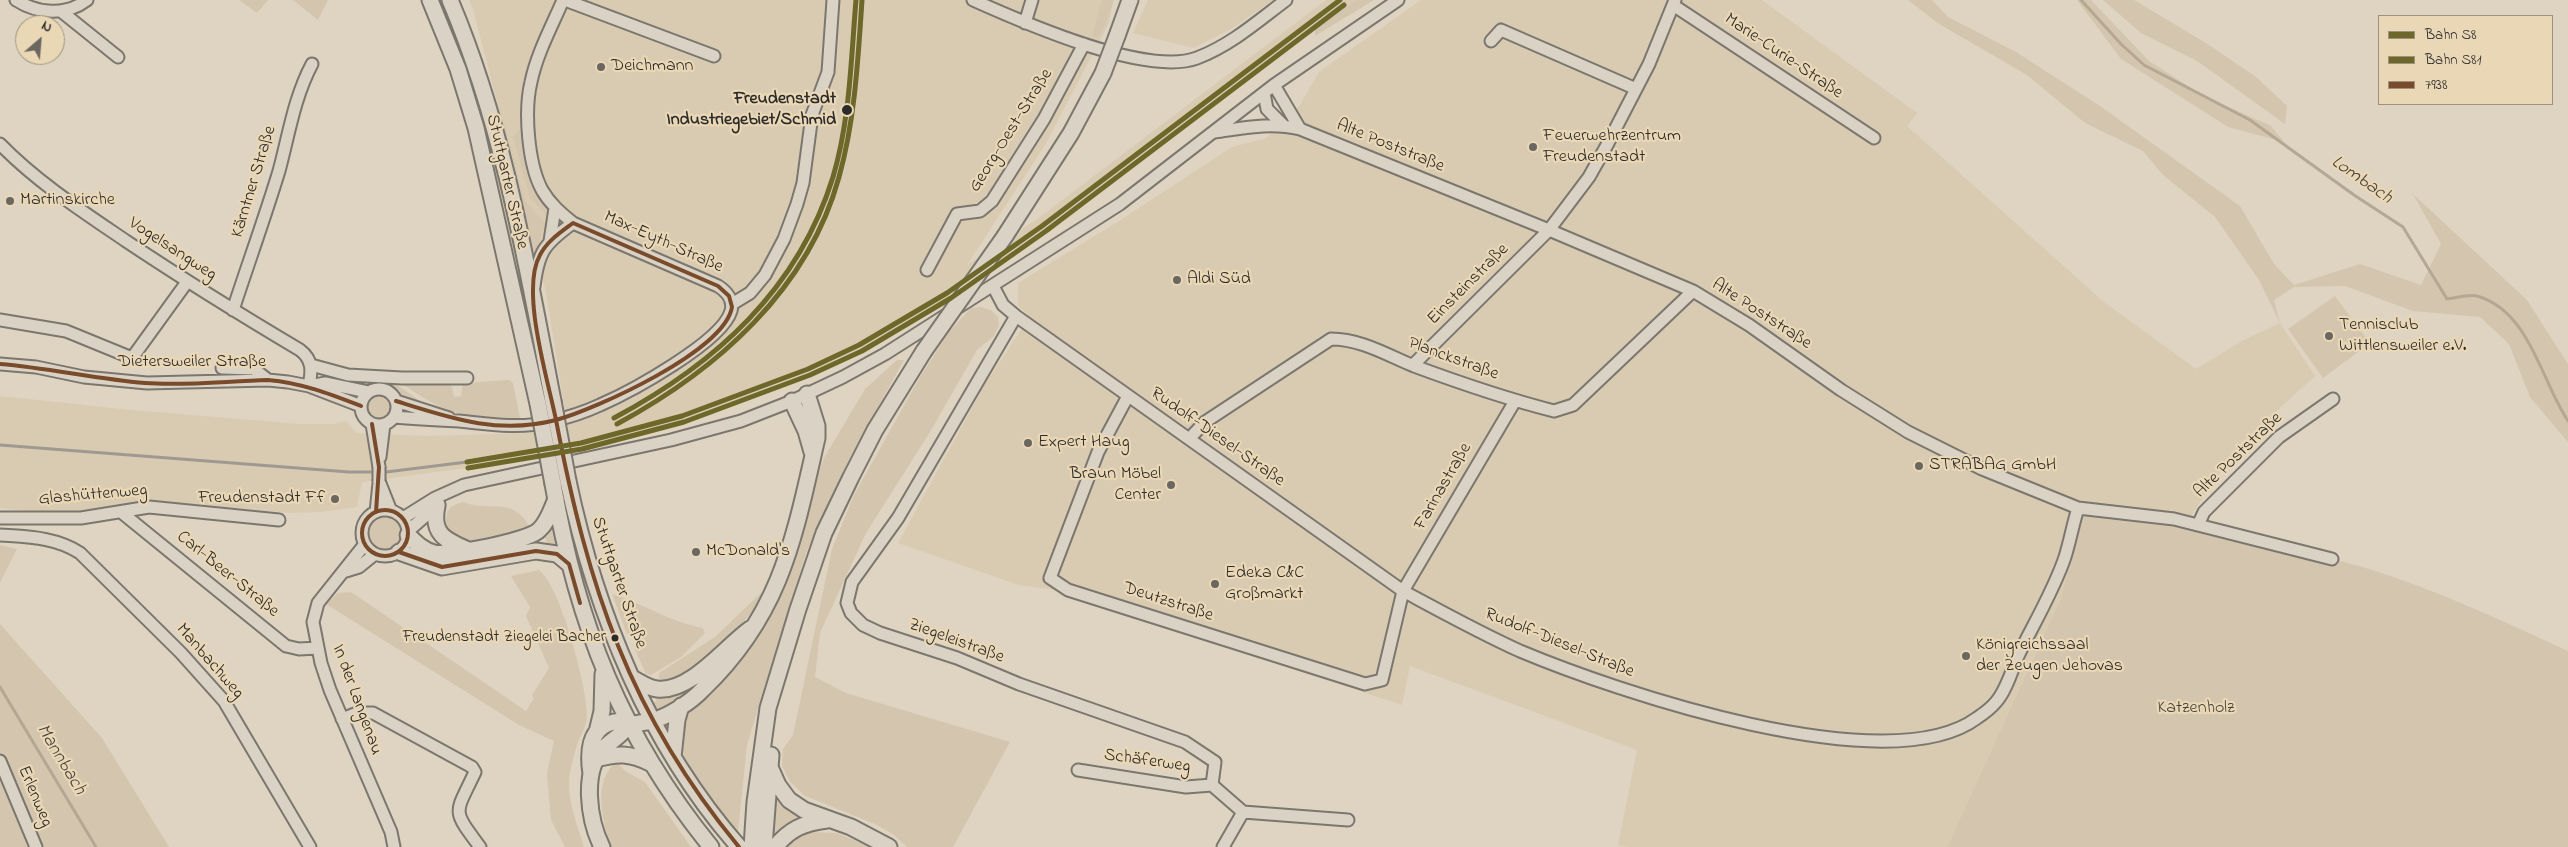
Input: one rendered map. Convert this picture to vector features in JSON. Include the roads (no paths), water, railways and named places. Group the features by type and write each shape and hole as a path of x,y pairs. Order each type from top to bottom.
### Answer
{"main road":[{"name":"Stuttgarter Straße","path":"430,0 458,69 476,128 545,402 568,481 589,566 608,621 632,678 672,757 700,799 739,847"},
{"name":"Stuttgarter Straße","path":"450,0 476,69 494,131 532,296 553,484 569,564 591,640 603,670 650,763 682,812 711,847"},
{"path":"752,847 755,802 768,708 798,609 824,533 875,430 924,352 1005,236 1071,133 1103,73 1130,0"},
{"path":"597,732 612,722 629,724 653,720 682,706 700,693 729,665 745,644 782,575 808,485 817,438 817,426 807,394"},
{"path":"792,402 806,430 813,455"},
{"path":"408,533 421,548 434,553 450,554 529,537 543,526 556,499"},
{"path":"437,506 435,517 438,531 448,541 468,550"},
{"path":"399,552 442,567 536,551 557,554 569,564"},
{"path":"632,678 656,689 675,688 697,674 736,639 752,628"},
{"path":"602,847 594,830 590,809 591,774 588,758 590,745 597,732 602,711 603,670"},
{"path":"764,847 779,674"},
{"path":"672,757 677,720 682,706"},
{"path":"591,774 596,759 604,748 625,731 629,724"},
{"path":"596,759 624,753 636,756 650,763"},
{"path":"770,765 778,785 789,800 804,810 874,837 890,847"},
{"path":"775,847 786,833 804,823 828,820"}],"street":[{"path":"16,0 34,9 62,12 79,6 87,0"},
{"path":"564,0 714,56"},
{"name":"Max-Eyth-Straße","path":"564,0 537,62 528,102 528,130 533,162 542,189 555,208 573,223 718,286 727,293 732,304"},
{"path":"378,424 394,417 503,426 548,422 598,406 650,381 681,360 724,323 731,311 732,304 750,293 765,274 784,239 797,204 803,183 812,115 828,72 833,0"},
{"path":"972,0 1025,23 1084,44 1162,62 1195,59 1226,44 1286,0"},
{"path":"1025,23 1032,0"},
{"path":"403,518 435,498 464,485 671,440 741,421 792,402 885,354 1120,204 1274,85 1398,0"},
{"name":"Einsteinstraße","path":"1413,366 1549,230 1589,177 1634,88 1649,64 1674,3"},
{"name":"Marie-Curie-Straße","path":"1674,3 1874,138"},
{"path":"62,12 118,56"},
{"path":"1491,41 1501,30 1634,88"},
{"name":"Georg-Oest-Straße","path":"927,270 957,214 980,211 992,201 1044,119 1084,44"},
{"name":"Kärntner Straße","path":"233,310 279,170 296,100 312,64"},
{"path":"1274,85 1300,129"},
{"path":"1264,93 1267,109 1284,126"},
{"name":"Alte Poststraße","path":"1215,132 1258,125 1300,129 1549,230 1693,291 1749,325 1841,390 1908,432 1982,469 2078,508 2174,519 2332,559"},
{"name":"Vogelsangweg","path":"0,144 17,161 69,203 187,282 300,350 308,356 311,365"},
{"path":"550,241 555,208"},
{"path":"532,296 537,261 550,241 573,223"},
{"path":"0,320 66,331 132,358 144,345 187,282"},
{"name":"Rudolf-Diesel-Straße","path":"993,286 1003,304 1016,316 1403,591 1465,625 1574,673 1661,702 1731,720 1810,735 1871,742 1913,740 1945,734 1975,720 1997,702 2064,558 2078,508"},
{"name":"Planckstraße","path":"1189,439 1205,422 1331,340 1345,339 1359,343 1413,366 1515,401 1554,411 1573,405 1693,291"},
{"name":"Ziegeleistraße","path":"1016,316 898,518 852,582 846,603 851,613 863,625 880,633 957,658 1019,684 1185,742 1215,762 1212,784"},
{"name":"Dietersweiler Straße","path":"0,364 84,377 147,383 268,380 309,386 361,406"},
{"path":"309,386 311,365 348,375 402,378 467,378"},
{"path":"222,368 254,370 268,380"},
{"name":"Dietersweiler Straße","path":"309,386 325,383 368,392"},
{"path":"378,424 364,417 361,406 368,392 384,389 390,392 396,400 397,406 394,417"},
{"name":"Deutzstraße","path":"1128,396 1098,452 1050,578 1068,590 1365,684 1382,680 1403,591"},
{"name":"Alte Poststraße","path":"2198,525 2204,512 2279,437 2333,399"},
{"path":"396,400 457,421"},
{"name":"Farinastraße","path":"1403,591 1515,401"},
{"path":"376,512 379,481 378,424"},
{"path":"379,481 392,511 403,518 408,533 407,542 399,552 388,556 376,554 365,544 363,528 367,518 376,512 392,511"},
{"path":"408,533 448,493"},
{"name":"Glashüttenweg","path":"0,518 81,518 148,507 279,520"},
{"name":"Carl-Beer-Straße","path":"121,512 286,646 299,649 318,648"},
{"name":"Manbachweg","path":"0,535 42,538 68,545 80,553 180,653 224,701 310,847"},
{"name":"In der Langenau","path":"365,544 351,559 346,570 318,603 314,622 318,648 342,719 392,832 394,847"},
{"name":"In der Langenau","path":"346,570 359,567 376,554"},
{"path":"342,719 357,713 373,713 472,767 475,772 458,809 460,820 480,847"},
{"name":"Erlenweg","path":"0,761 36,847"},
{"name":"Schäferweg","path":"1078,770 1186,787 1212,784"},
{"path":"1212,784 1243,812 1348,820"},
{"path":"1222,847 1243,812"}],"waterway":[{"name":"Lombach","path":"2081,0 2121,44 2144,65 2250,120 2354,195 2403,227 2447,299 2477,296 2495,304 2510,316 2532,349 2568,421"},
{"name":"Mannbach","path":"0,687 96,847"}],"railway":[{"path":"0,445 349,472 386,472 467,462"}],"rail line":[{"name":"S8","path":"614,418 651,397 718,348 748,320 775,289 798,255 818,218 839,155 849,89 856,0"},
{"name":"S81","path":"617,424 654,403 690,379 723,352 754,323 782,291 805,256 825,218 839,177 849,134 855,89 862,0"},
{"name":"S8","path":"467,462 581,443 682,416 808,369 859,345 947,293 1042,226 1340,0"},
{"name":"S81","path":"468,468 582,449 684,422 810,375 862,351 951,298 1046,231 1344,5"}],"place":[{"name":"Deichmann","path":"601,67"},
{"name":"Freudenstadt Industriegebiet/Schmid","path":"847,110"},
{"name":"Feuerwehrzentrum Freudenstadt","path":"1533,147"},
{"name":"Martinskirche","path":"10,201"},
{"name":"Aldi Süd","path":"1177,280"},
{"name":"Tennisclub Wittlensweiler e.V.","path":"2329,336"},
{"name":"Expert Haug","path":"1028,443"},
{"name":"STRABAG GmbH","path":"1919,466"},
{"name":"Braun Möbel Center","path":"1171,485"},
{"name":"Freudenstadt Ff","path":"335,499"},
{"name":"McDonald's","path":"696,552"},
{"name":"Edeka C&C Großmarkt","path":"1215,584"},
{"name":"Freudenstadt Ziegelei Bacher","path":"615,638"},
{"name":"Königreichssaal der Zeugen Jehovas","path":"1966,656"}],"park label":[{"name":"Katzenholz","path":"2196,709"}]}
